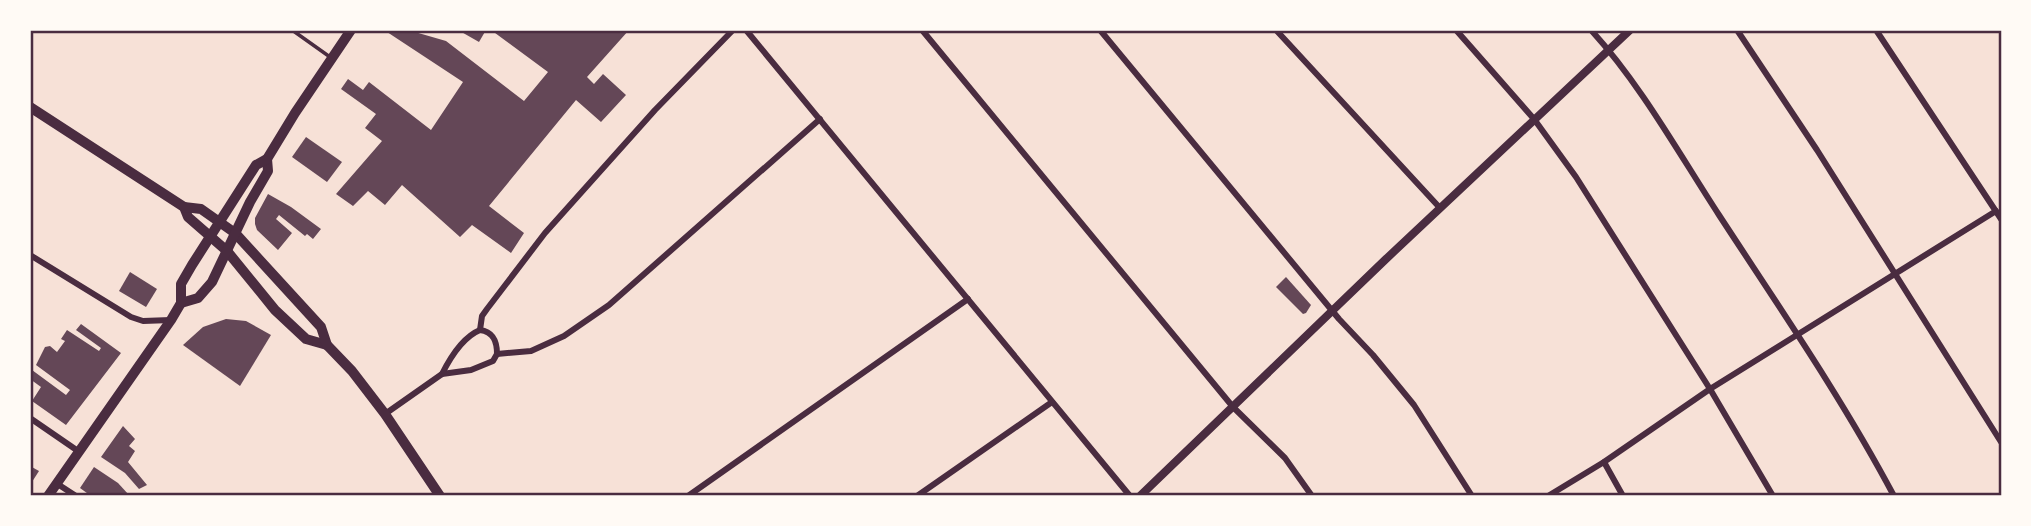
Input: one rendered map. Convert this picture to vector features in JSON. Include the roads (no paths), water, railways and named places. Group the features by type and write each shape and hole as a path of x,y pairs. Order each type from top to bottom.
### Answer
{"highway":[{"path":"48,496 170,320 181,303 181,284 220,221 256,165 267,159 351,30"},
{"path":"181,303 198,298 212,282 268,171 267,159"}],"main road":[{"path":"30,107 184,207 201,209 235,233 321,327 327,345 352,371 386,414 440,496"},
{"path":"184,207 188,217 227,251 275,310 306,339 327,345"}],"street":[{"path":"480,330 482,316 545,233 655,110 733,30"},
{"path":"746,30 1130,496"},
{"path":"922,30 1233,407 1285,458 1312,496"},
{"path":"1100,30 1414,405 1472,496"},
{"path":"1276,30 1440,208"},
{"path":"1456,30 1534,119 1576,177 1710,389 1773,496"},
{"path":"1591,30 1609,49 1836,394 1894,496"},
{"path":"1140,496 1630,30"},
{"path":"1737,30 2001,442"},
{"path":"1876,30 2001,219"},
{"path":"498,354 531,351 564,336 610,305 820,119"},
{"path":"1548,496 1604,462 1710,389 1996,211"},
{"path":"30,255 131,317 144,321 170,320"},
{"path":"688,496 968,299"},
{"path":"386,414 442,374 471,370 493,361 498,354 496,340 492,335 480,330 472,334 450,358 442,374"},
{"path":"917,496 1052,402"},
{"path":"30,418 78,451"},
{"path":"1604,462 1623,496"},
{"path":"56,483 76,496"}],"lane":[{"path":"292,30 331,58"}]}
